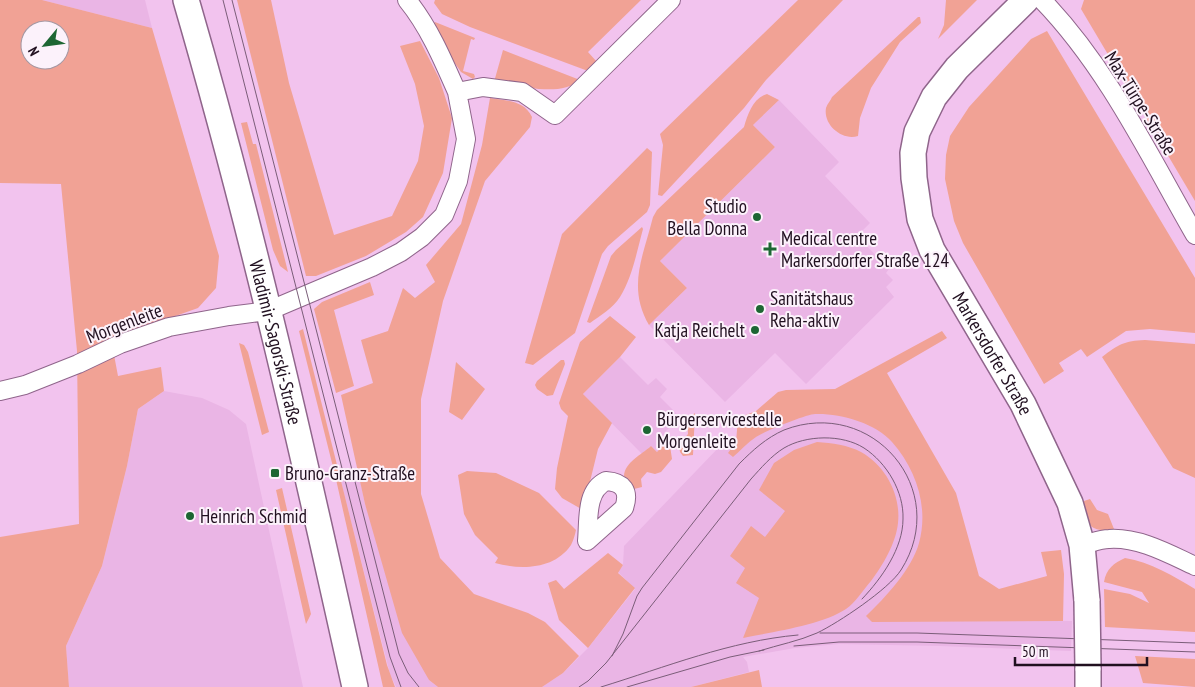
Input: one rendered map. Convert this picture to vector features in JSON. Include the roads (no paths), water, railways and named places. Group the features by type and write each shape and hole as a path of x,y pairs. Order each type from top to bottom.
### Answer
{"street":[{"name":"Wladimir-Sagorski-Straße","path":"186,0 216,104 268,311 305,463 355,687"},
{"path":"268,311 372,267 401,252 422,238 444,215 458,181 466,139 457,92 420,18 407,0"},
{"path":"457,92 483,87 522,92 556,115 671,0"},
{"name":"Markersdorfer Straße","path":"1026,0 957,68 934,97 917,132 913,153 914,178 920,219 932,250 1023,404 1070,503 1082,545 1087,601 1088,677"},
{"name":"Max-Türpe-Straße","path":"1042,0 1076,40 1121,106 1195,235"},
{"name":"Morgenleite","path":"0,391 25,385 78,364 120,344 169,327 268,311"},
{"path":"1082,545 1109,539 1130,540 1158,549 1195,566"}],"tram line":[{"path":"223,0 390,657 401,687"},
{"path":"232,0 399,654 408,673 419,687"},
{"path":"612,656 642,588 739,464 755,449 784,430 816,423 847,426 873,438 895,457 910,482 917,510 914,540 901,570 895,578 875,596 850,614 817,633 759,651"},
{"path":"579,687 606,663 751,479 770,458 793,444 824,438 835,438 855,443 872,454 880,462 887,470 897,489 903,509 902,530 899,541 884,572 862,599"},
{"path":"820,633 917,633 1195,643"},
{"path":"601,687 723,649 773,638 798,635"},
{"path":"794,646 839,642 917,642 1195,652"},
{"path":"627,687 730,657 764,650"}],"place":[{"name":"Studio Bella Donna","path":"757,217"},
{"name":"Medical centre Markersdorfer Straße 124","path":"770,249"},
{"name":"Sanitätshaus Reha-aktiv","path":"760,309"},
{"name":"Katja Reichelt","path":"755,330"},
{"name":"Bürgerservicestelle Morgenleite","path":"647,430"},
{"name":"Bruno-Granz-Straße","path":"275,473"},
{"name":"Heinrich Schmid","path":"190,516"}]}
